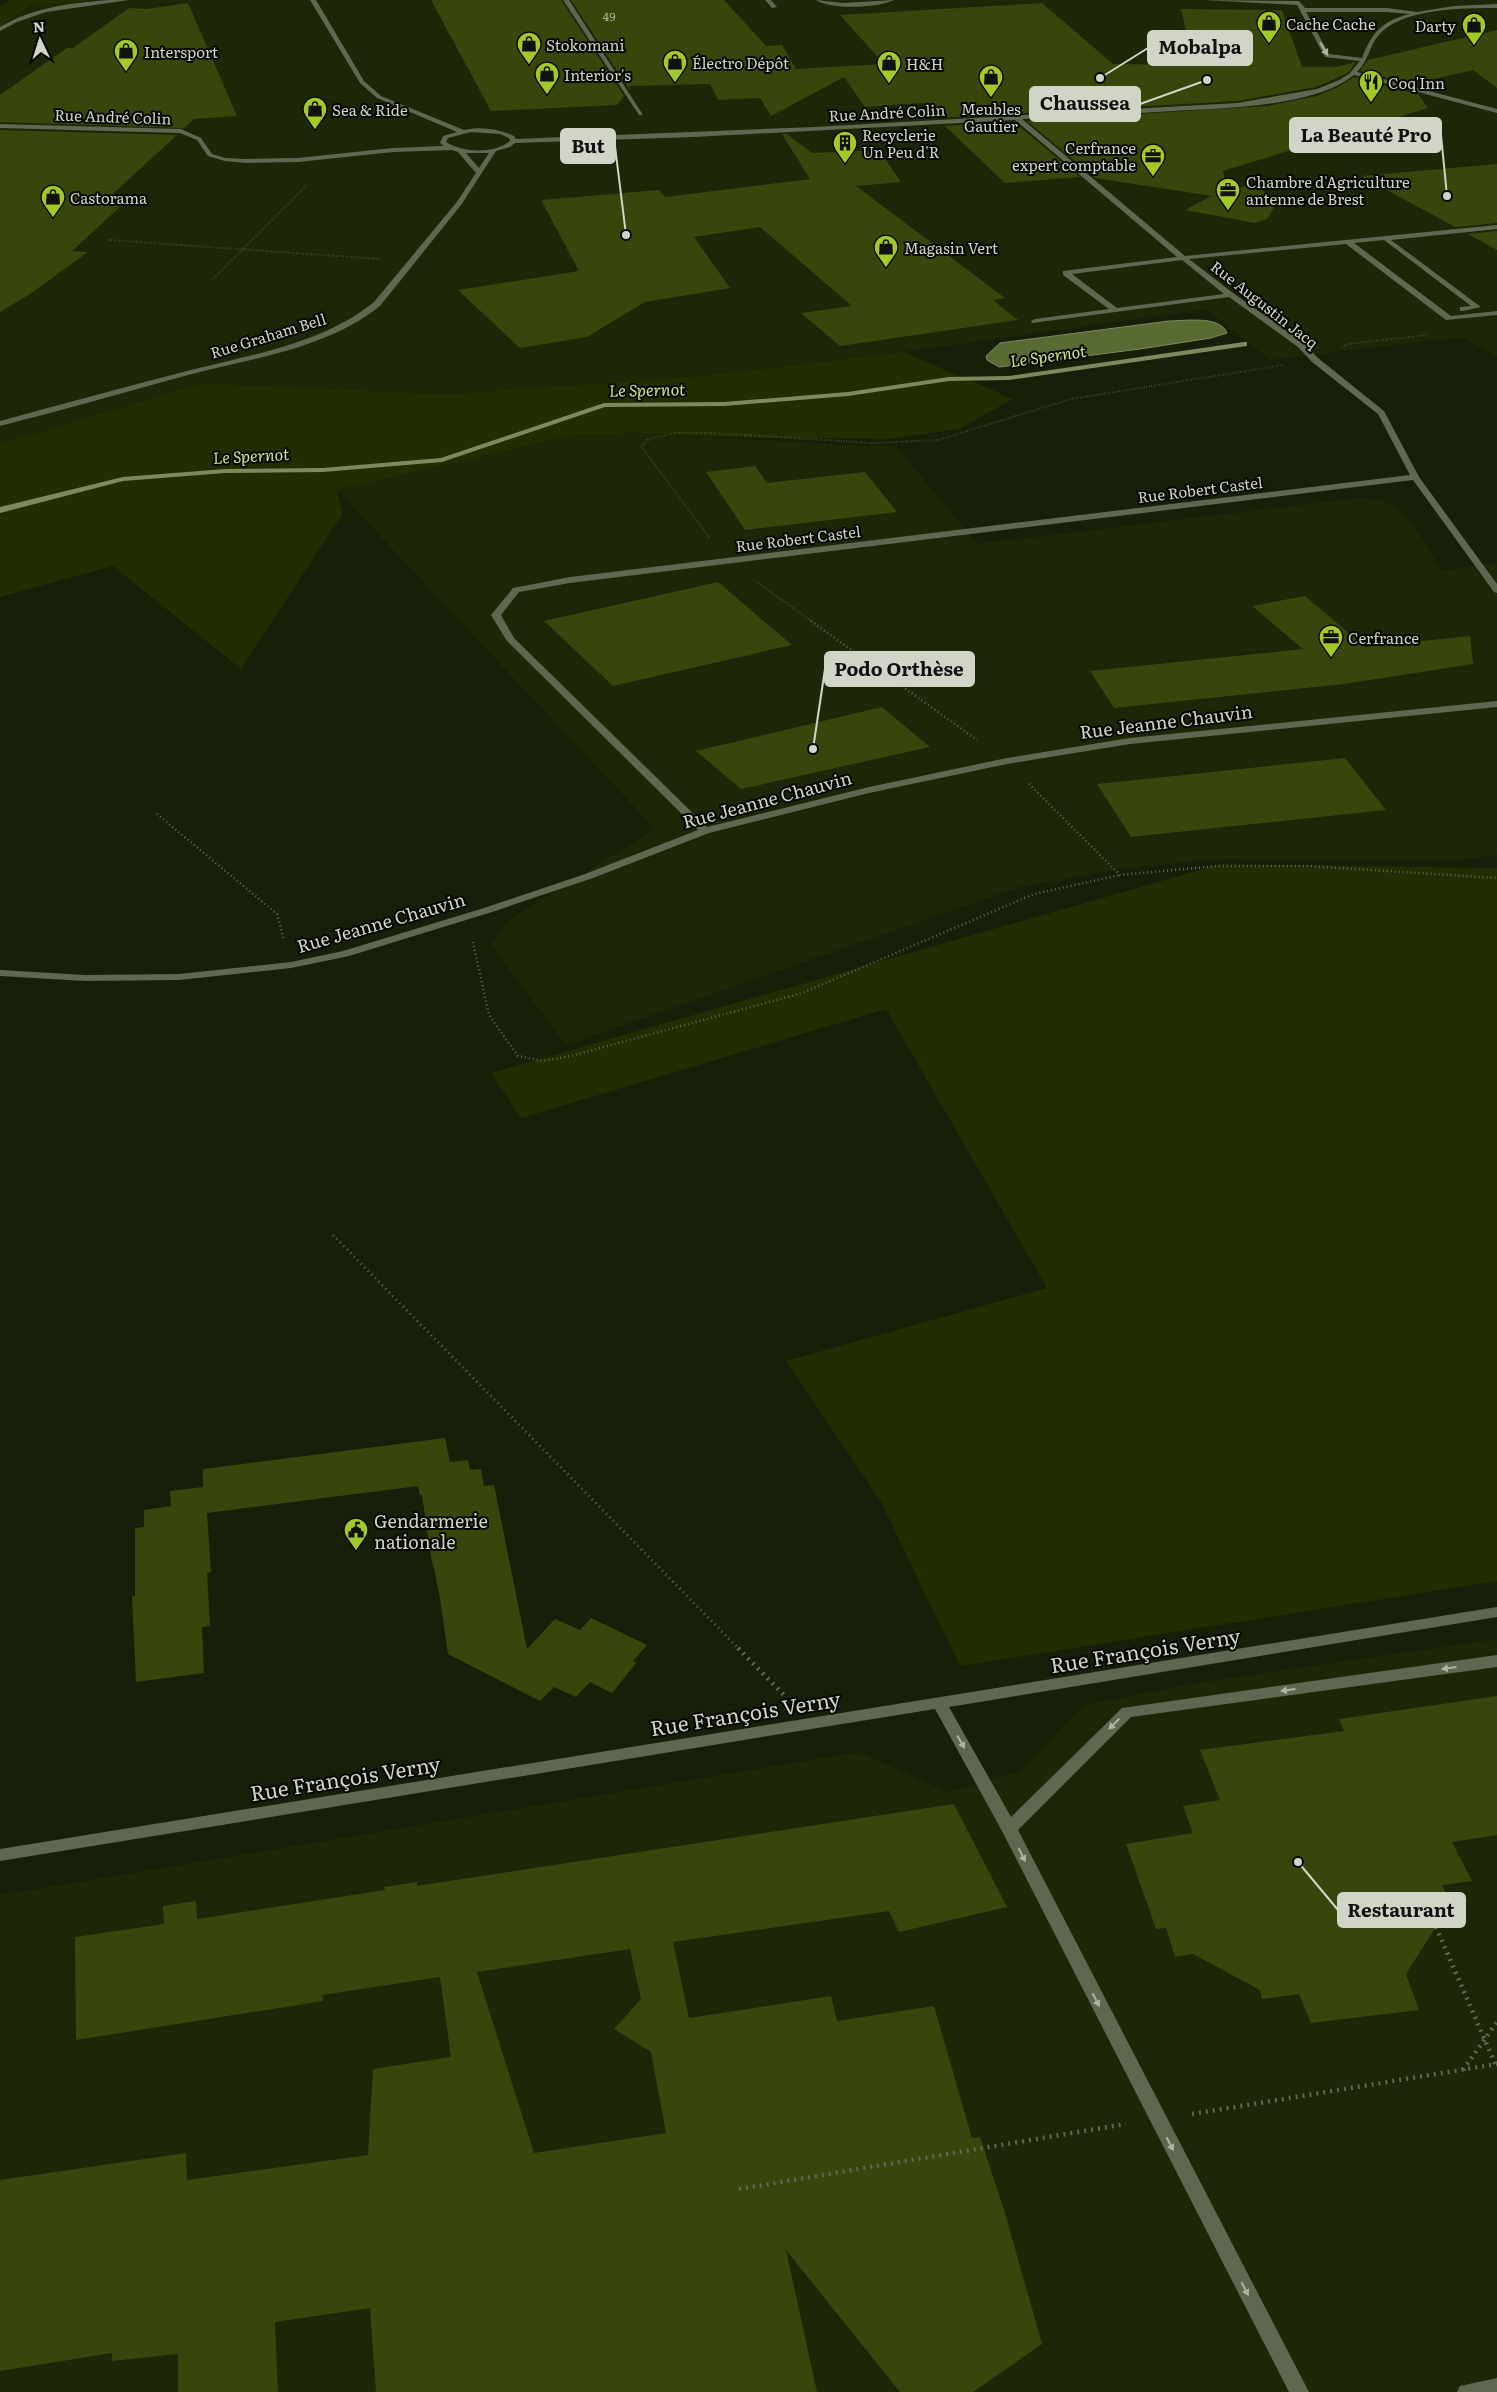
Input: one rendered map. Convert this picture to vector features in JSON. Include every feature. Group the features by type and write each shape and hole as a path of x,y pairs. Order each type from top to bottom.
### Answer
{"street":[{"path":"0,29 16,19 38,10 126,0"},
{"path":"313,0 362,82 379,97 461,132 482,130 501,132 512,137 513,140 510,144 494,150 460,150 451,148 442,141"},
{"path":"566,0 641,114"},
{"path":"768,0 774,7"},
{"path":"819,0 822,3 835,5 891,0"},
{"path":"1206,0 1213,2 1299,3 1327,56 1364,60"},
{"path":"1438,11 1449,0"},
{"name":"Rue André Colin","path":"513,140 659,136 1017,118 1234,105 1287,98 1341,82 1353,73 1364,60 1373,36 1384,27 1400,19 1438,11 1497,6"},
{"path":"1303,10 1387,10 1422,14"},
{"path":"1353,73 1497,111"},
{"name":"Rue Augustin Jacq","path":"1017,118 1183,258 1230,295 1301,345 1315,360 1381,413 1415,477 1497,590"},
{"name":"Rue André Colin","path":"0,126 181,131 199,139 210,155 231,160 276,160 394,150 451,148"},
{"name":"Rue André Colin","path":"394,150 442,141 445,137 461,132"},
{"path":"460,150 480,173"},
{"name":"Rue Graham Bell","path":"0,424 282,348 336,329 368,313 459,204 494,150"},
{"path":"1116,311 1066,272 1183,258 1497,227"},
{"path":"1385,238 1477,307 1439,311"},
{"path":"1346,241 1449,318 1497,313"},
{"path":"1035,321 1230,295"},
{"name":"Rue Robert Castel","path":"705,831 510,639 496,615 516,590 570,580 1415,477"},
{"name":"Rue Jeanne Chauvin","path":"0,973 85,978 179,977 291,965 345,954 488,910 588,876 705,831 869,790 1007,761 1130,741 1497,704"},
{"name":"Rue François Verny","path":"0,1855 1497,1612"},
{"path":"1009,1829 1127,1712 1497,1661"},
{"path":"939,1703 1009,1829 1298,2392"},
{"path":"1467,2392 1497,2387"}],"path":[{"path":"212,280 307,184"},
{"path":"109,240 412,261"},
{"path":"1120,875 1007,761 727,561 641,446 649,439 675,433 711,433 872,443 938,440 1071,399 1315,360 1348,344 1428,335"},
{"path":"157,814 277,914 291,965"},
{"path":"488,910 473,939 488,1015 518,1056 543,1061 571,1056 802,993 1034,894 1120,875 1217,866 1307,866 1497,878"},
{"path":"333,1236 812,1723"},
{"path":"739,2188 1496,2065 1436,1927"},
{"path":"1463,2070 1497,2022"}],"shaded area":[{"path":"9,0 97,0 31,5 0,27 0,6"},
{"path":"47,0 1497,0 1497,357 1462,337 1270,360 1206,309 903,352 700,376 446,394 202,383 0,444 0,24 22,10"},
{"path":"903,352 1013,399 959,429 890,439 721,437 640,433 574,435 337,490 343,513 241,669 113,566 0,597 0,444 202,383 446,394 700,376"},
{"path":"640,433 863,446 896,446 977,544 1358,498 1382,500 1401,512 1418,531 1442,571 1497,562 1497,855 1458,860 1220,859 1123,868 1020,887 566,1045 491,945 509,920 655,829 337,490 574,435"},
{"path":"1221,864 1497,868 1497,1581 960,1666 881,1502 786,1361 1047,1288 886,1009 521,1118 491,1073"},
{"path":"1497,1639 1497,2392 0,2392 0,1895 859,1752 948,1792 1021,1771 1084,1705 1204,1682"}],"water":[{"path":"1169,321 1210,321 1223,327 1227,333 1211,338 1140,349 999,367 987,360 986,356 1000,343"}],"building":[{"path":"431,0 561,0 624,96 617,105 491,111"},
{"path":"571,0 724,0 766,46 782,45 796,69 884,64 840,15 1042,3 1113,64 1194,65 1181,9 1282,10 1302,67 1336,67 1356,62 1348,73 1316,87 1237,101 937,118 922,103 865,107 844,77 771,116 760,98 718,100 710,84 631,86 629,89"},
{"name":"Intersport","path":"188,3 237,116 194,119 184,128 0,122 0,95 67,48 73,48 129,8 147,9"},
{"path":"1497,30 1497,88 1473,70 1412,84 1360,71 1368,60"},
{"path":"1354,77 1418,94 1428,108 1223,171 1226,189 1255,185 1278,201 1267,219 1255,223 1185,210 1212,196 1095,178 1027,121 1268,106 1317,96 1338,87"},
{"path":"1014,122 1080,177 1005,183 945,126"},
{"name":"Castorama","path":"0,130 177,135 102,204 122,205 72,251 88,252 30,294 0,312"},
{"path":"782,134 787,134 812,153 879,150 901,182 856,186 1005,298 993,300 1018,320 840,346 801,313 852,306 760,227 694,237 730,288 645,302 587,337 520,348 458,290 579,271 541,200 659,190 665,197 810,179"},
{"path":"1497,164 1497,223 1455,227 1361,176"},
{"path":"1497,231 1497,250 1468,234"},
{"path":"755,466 767,483 865,472 897,512 745,530 706,472"},
{"path":"718,582 792,645 613,686 544,621"},
{"name":"Cerfrance","path":"1305,596 1365,647 1470,636 1473,664 1344,684 1114,708 1090,671 1303,649 1252,606"},
{"path":"882,707 930,747 741,789 696,751"},
{"path":"1345,758 1386,810 1131,837 1097,784"},
{"path":"445,1438 450,1462 468,1460 470,1470 481,1469 484,1486 494,1485 527,1649 555,1619 580,1630 591,1618 647,1645 633,1661 636,1663 612,1693 590,1682 576,1697 554,1687 540,1701 448,1654 422,1495 420,1495 418,1486 207,1513 211,1572 207,1573 210,1626 202,1627 204,1673 136,1682 132,1596 135,1596 135,1528 144,1527 144,1510 171,1506 170,1491 203,1487 203,1469"},
{"path":"1497,1696 1497,1835 1452,1842 1472,1881 1442,1885 1451,1903 1406,1974 1419,2010 1311,2023 1299,1994 1262,1999 1260,1990 1193,1954 1175,1957 1166,1928 1156,1929 1126,1844 1193,1833 1183,1806 1220,1800 1200,1750 1344,1731 1339,1719"},
{"path":"954,1804 1007,1907 899,1932 889,1911 673,1942 689,2018 831,1996 837,2021 934,2006 972,2138 980,2137 1005,2213 1042,2344 973,2392 900,2392 786,2250 817,2392 376,2392 370,2308 275,2322 278,2392 178,2392 178,2354 112,2361 112,2353 0,2371 0,2180 186,2153 187,2180 368,2155 373,2069 451,2057 440,1977 322,1995 323,2001 76,2040 75,1937 164,1924 163,1906 196,1901 197,1919 385,1890 384,1887 417,1882 417,1886","holes":["630,1949 641,1999 614,2029 651,2052 666,2133 534,2153 477,1972"]}],"waterway":[{"name":"Le Spernot","path":"0,510 123,479 225,471 323,470 442,460 604,405 724,404 848,394 949,379 1009,378 1244,344"}],"place":[{"name":"Cache Cache","path":"1269,44"},
{"name":"Darty","path":"1474,46"},
{"name":"Stokomani","path":"529,65"},
{"name":"Intersport","path":"126,72"},
{"name":"Mobalpa","path":"1100,78"},
{"name":"Chaussea","path":"1207,80"},
{"name":"Électro Dépôt","path":"675,83"},
{"name":"H&H","path":"889,84"},
{"name":"Interior's","path":"547,95"},
{"name":"Meubles Gautier","path":"991,98"},
{"name":"Coq'Inn","path":"1371,103"},
{"name":"Sea & Ride","path":"315,130"},
{"name":"Recyclerie Un Peu d'R","path":"845,164"},
{"name":"Cerfrance expert comptable","path":"1153,177"},
{"name":"La Beauté Pro","path":"1447,196"},
{"name":"Chambre d'Agriculture antenne de Brest","path":"1228,211"},
{"name":"Castorama","path":"53,218"},
{"name":"But","path":"626,235"},
{"name":"Magasin Vert","path":"886,268"},
{"name":"Cerfrance","path":"1331,658"},
{"name":"Podo Orthèse","path":"813,749"},
{"name":"Gendarmerie nationale","path":"356,1551"},
{"name":"Restaurant","path":"1298,1862"}]}
